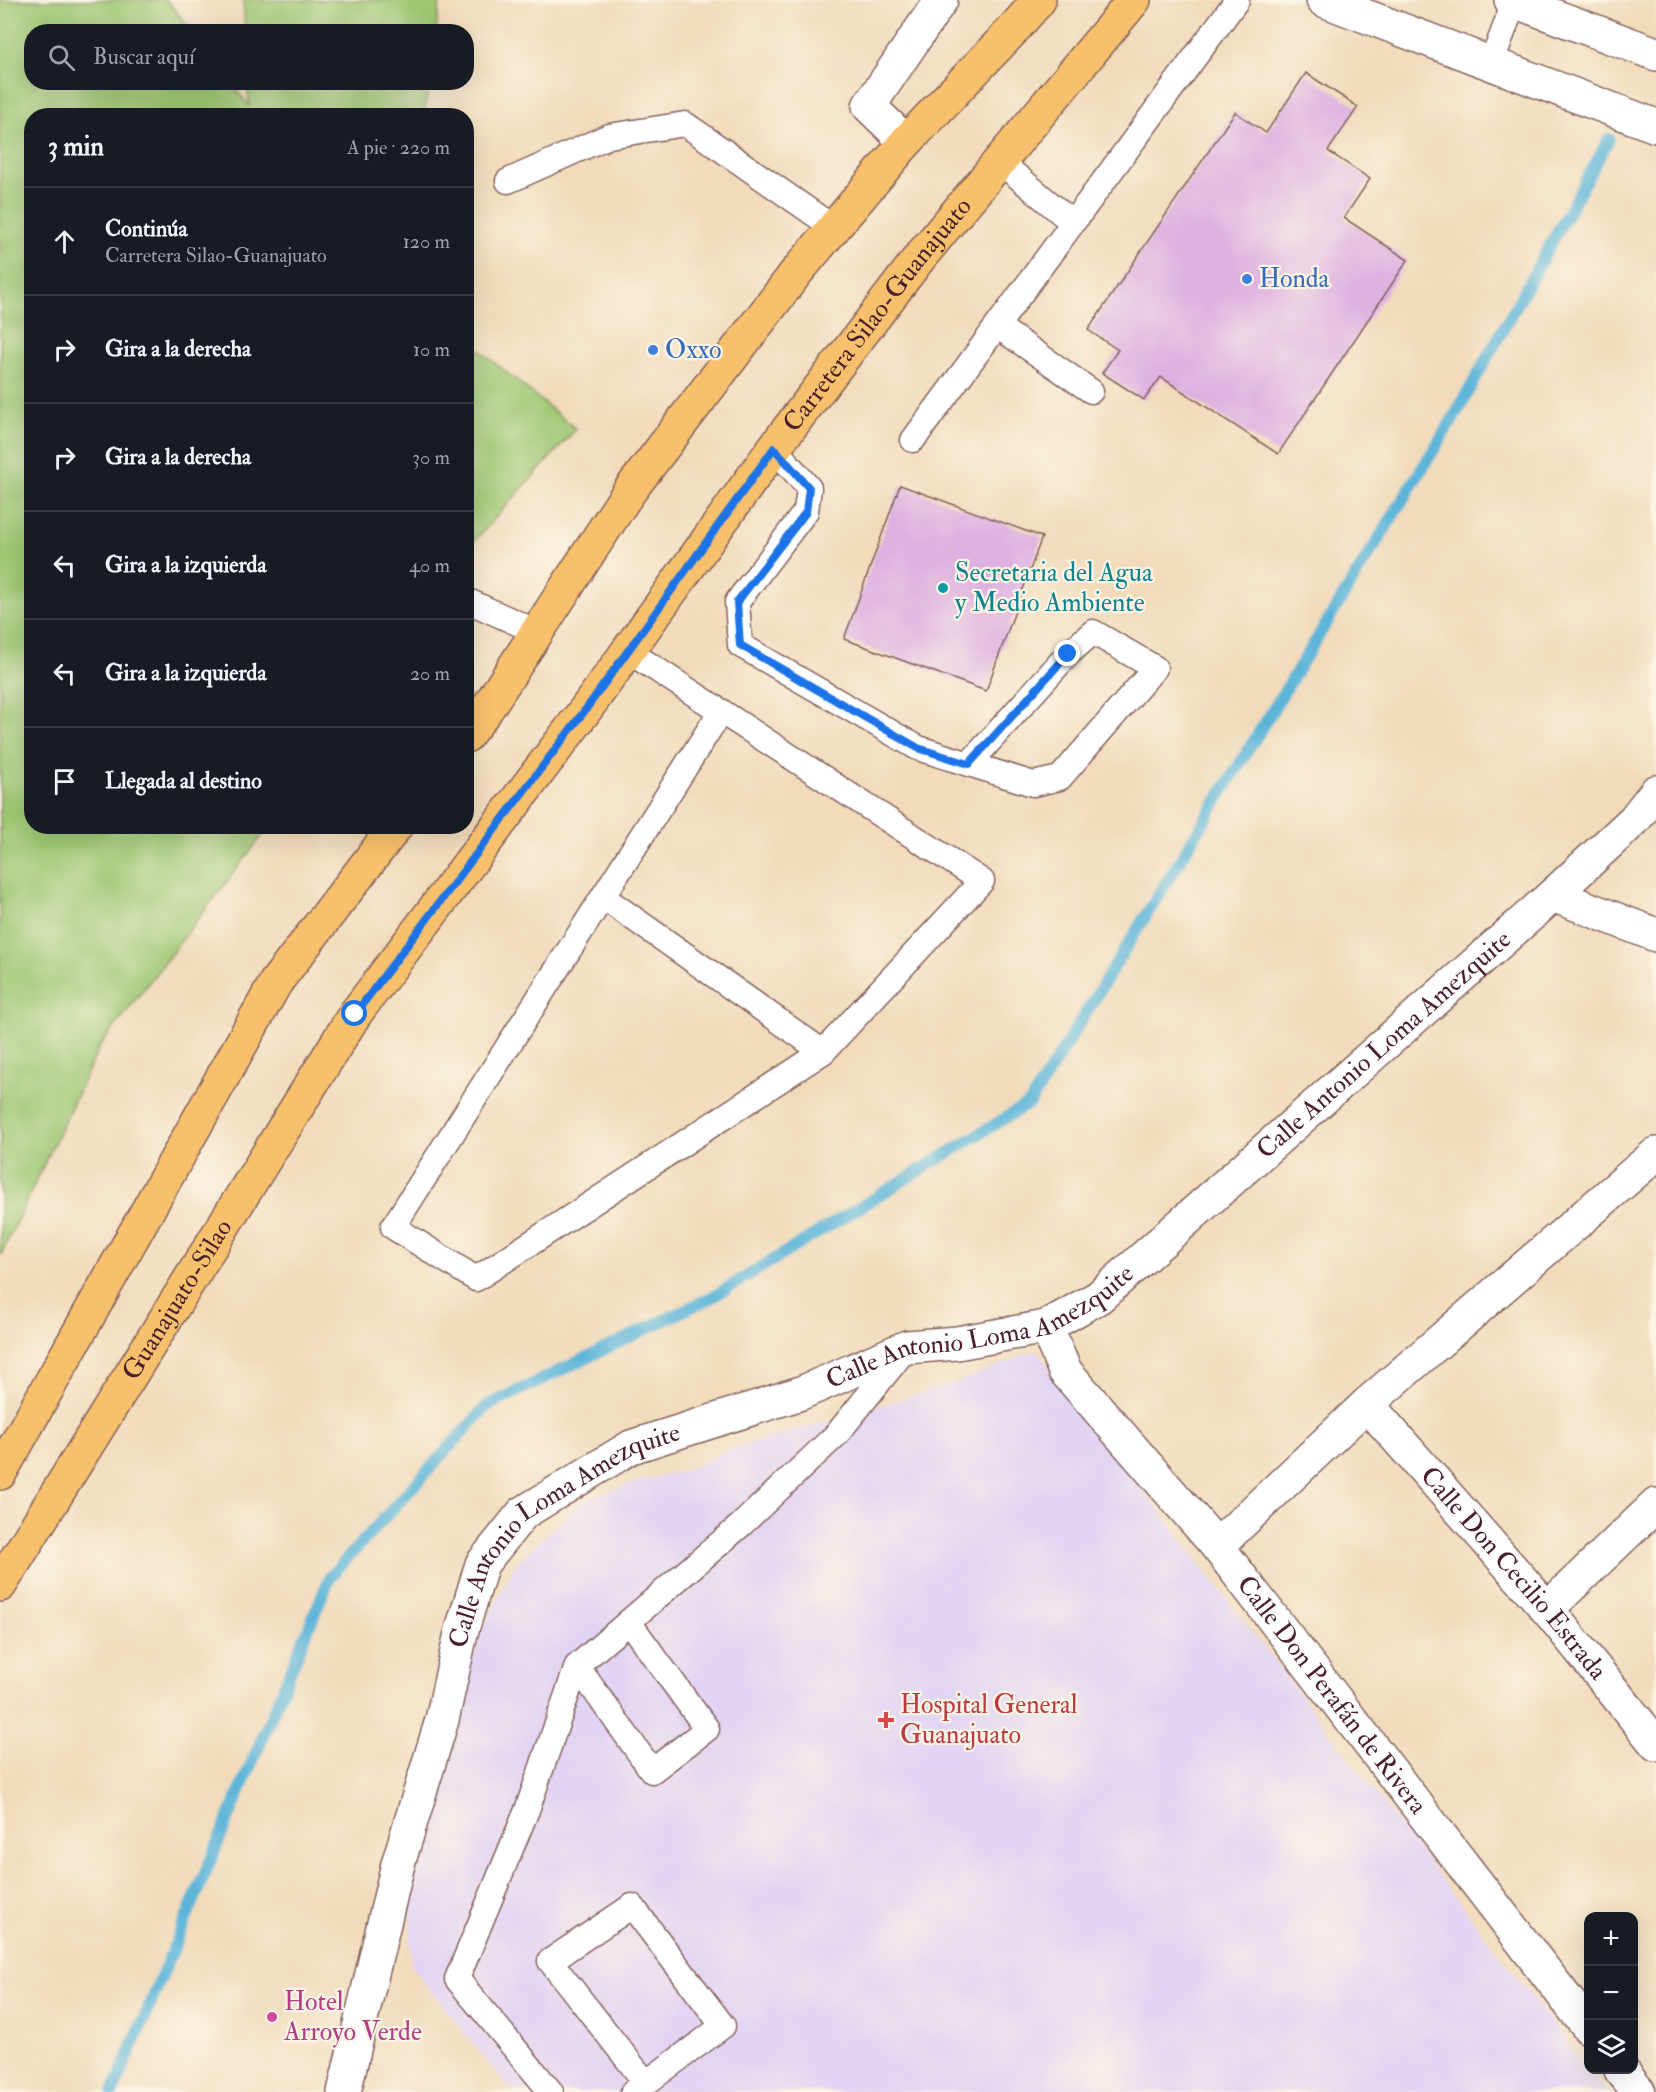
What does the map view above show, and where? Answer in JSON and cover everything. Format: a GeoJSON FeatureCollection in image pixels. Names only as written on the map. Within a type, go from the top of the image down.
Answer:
{"type":"FeatureCollection","features":[{"type":"Feature","properties":{"kind":"main road"},"geometry":{"type":"LineString","coordinates":[[474,726],[627,493],[795,274],[906,142],[1039,0]]}},
{"type":"Feature","properties":{"kind":"main road","name":"Carretera Silao-Guanajuato"},"geometry":{"type":"LineString","coordinates":[[355,1014],[586,709],[774,448],[920,257],[1134,0]]}},
{"type":"Feature","properties":{"kind":"main road"},"geometry":{"type":"LineString","coordinates":[[0,1473],[276,982],[390,834]]}},
{"type":"Feature","properties":{"kind":"main road","name":"Guanajuato-Silao"},"geometry":{"type":"LineString","coordinates":[[0,1585],[355,1014]]}},
{"type":"Feature","properties":{"kind":"street"},"geometry":{"type":"LineString","coordinates":[[906,142],[869,106],[941,0]]}},
{"type":"Feature","properties":{"kind":"street"},"geometry":{"type":"LineString","coordinates":[[1323,0],[1656,126]]}},
{"type":"Feature","properties":{"kind":"street"},"geometry":{"type":"LineString","coordinates":[[1513,0],[1656,54]]}},
{"type":"Feature","properties":{"kind":"street","name":"Calle Antonio Loma Amezquite"},"geometry":{"type":"LineString","coordinates":[[344,2092],[398,1864],[442,1720],[461,1633],[482,1564],[523,1512],[631,1447],[801,1393],[907,1347],[957,1343],[1046,1327],[1099,1297],[1553,895],[1634,820],[1656,792]]}},
{"type":"Feature","properties":{"kind":"street"},"geometry":{"type":"LineString","coordinates":[[1553,895],[1656,935]]}},
{"type":"Feature","properties":{"kind":"street"},"geometry":{"type":"LineString","coordinates":[[1217,1546],[1367,1404],[1656,1154]]}},
{"type":"Feature","properties":{"kind":"street","name":"Calle Don Perafán de Rivera"},"geometry":{"type":"LineString","coordinates":[[1046,1327],[1065,1371],[1217,1546],[1584,2022]]}},
{"type":"Feature","properties":{"kind":"street","name":"Calle Don Cecilio Estrada"},"geometry":{"type":"LineString","coordinates":[[1367,1404],[1547,1610],[1656,1744]]}},
{"type":"Feature","properties":{"kind":"street"},"geometry":{"type":"LineString","coordinates":[[1547,1610],[1656,1505]]}},
{"type":"Feature","properties":{"kind":"street"},"geometry":{"type":"LineString","coordinates":[[1624,2074],[1639,2092]]}},
{"type":"Feature","properties":{"kind":"street"},"geometry":{"type":"LineString","coordinates":[[1644,2092],[1656,2082]]}},
{"type":"Feature","properties":{"kind":"lane"},"geometry":{"type":"LineString","coordinates":[[913,440],[1237,0]]}},
{"type":"Feature","properties":{"kind":"lane"},"geometry":{"type":"LineString","coordinates":[[1491,64],[1513,0]]}},
{"type":"Feature","properties":{"kind":"lane"},"geometry":{"type":"LineString","coordinates":[[508,181],[609,136],[685,124],[834,228]]}},
{"type":"Feature","properties":{"kind":"lane"},"geometry":{"type":"LineString","coordinates":[[999,161],[1073,223]]}},
{"type":"Feature","properties":{"kind":"lane"},"geometry":{"type":"LineString","coordinates":[[998,326],[1091,391]]}},
{"type":"Feature","properties":{"kind":"lane"},"geometry":{"type":"LineString","coordinates":[[774,448],[809,488],[806,512],[737,602],[740,645],[918,748],[969,764],[1033,784],[1060,778],[1155,668],[1093,632],[1068,654],[969,764]]}},
{"type":"Feature","properties":{"kind":"lane"},"geometry":{"type":"LineString","coordinates":[[474,604],[537,632]]}},
{"type":"Feature","properties":{"kind":"lane"},"geometry":{"type":"LineString","coordinates":[[627,651],[721,711],[982,881],[824,1052],[476,1279],[393,1227],[721,711]]}},
{"type":"Feature","properties":{"kind":"lane"},"geometry":{"type":"LineString","coordinates":[[603,897],[824,1052]]}},
{"type":"Feature","properties":{"kind":"lane"},"geometry":{"type":"LineString","coordinates":[[551,2092],[457,1979],[527,1810],[577,1666],[741,1525],[837,1434],[907,1347]]}},
{"type":"Feature","properties":{"kind":"lane"},"geometry":{"type":"LineString","coordinates":[[577,1666],[652,1771],[707,1729],[629,1622]]}},
{"type":"Feature","properties":{"kind":"lane"},"geometry":{"type":"LineString","coordinates":[[632,1906],[723,2026],[639,2087],[550,1960],[632,1906]]}},
{"type":"Feature","properties":{"kind":"shaded area","name":"Hospital General Guanajuato"},"geometry":{"type":"Polygon","coordinates":[[[1036,1350],[1584,2065],[1584,2074],[1591,2074],[1607,2092],[512,2092],[411,1966],[411,1900],[422,1809],[481,1632],[515,1564],[583,1500],[636,1482],[687,1470],[727,1450],[950,1385],[1036,1350]]]}},
{"type":"Feature","properties":{"kind":"green space"},"geometry":{"type":"Polygon","coordinates":[[[0,0],[167,0],[186,24],[24,24],[24,90],[236,90],[249,106],[248,90],[428,90],[425,108],[24,108],[24,834],[264,834],[100,1046],[0,1257],[0,0]]]}},
{"type":"Feature","properties":{"kind":"green space"},"geometry":{"type":"Polygon","coordinates":[[[243,0],[440,0],[437,24],[244,24],[243,0]]]}},
{"type":"Feature","properties":{"kind":"green space"},"geometry":{"type":"Polygon","coordinates":[[[474,346],[576,429],[474,541],[474,346]]]}},
{"type":"Feature","properties":{"kind":"building"},"geometry":{"type":"Polygon","coordinates":[[[1306,73],[1358,107],[1328,151],[1370,179],[1344,218],[1408,260],[1278,454],[1161,377],[1144,400],[1102,373],[1118,350],[1088,330],[1235,112],[1266,133],[1306,73]]]}},
{"type":"Feature","properties":{"kind":"building","name":"Secretaria del Agua y Medio Ambiente"},"geometry":{"type":"Polygon","coordinates":[[[900,485],[1042,537],[986,691],[844,639],[900,485]]]}},
{"type":"Feature","properties":{"kind":"waterway"},"geometry":{"type":"LineString","coordinates":[[113,2092],[330,1577],[487,1406],[716,1295],[1030,1103],[1457,412],[1609,139]]}},
{"type":"Feature","properties":{"kind":"place","name":"Honda"},"geometry":{"type":"Point","coordinates":[1247,279]}},
{"type":"Feature","properties":{"kind":"place","name":"Oxxo"},"geometry":{"type":"Point","coordinates":[653,350]}},
{"type":"Feature","properties":{"kind":"place","name":"Secretaria del Agua y Medio Ambiente"},"geometry":{"type":"Point","coordinates":[943,588]}},
{"type":"Feature","properties":{"kind":"place","name":"Hospital General Guanajuato"},"geometry":{"type":"Point","coordinates":[886,1720]}},
{"type":"Feature","properties":{"kind":"place","name":"Hotel Arroyo Verde"},"geometry":{"type":"Point","coordinates":[272,2017]}},
{"type":"Feature","properties":{"kind":"route"},"geometry":{"type":"LineString","coordinates":[[355,1014],[586,709],[774,448],[809,488],[806,512],[737,602],[740,645],[918,748],[969,764],[1068,654]]}}]}
